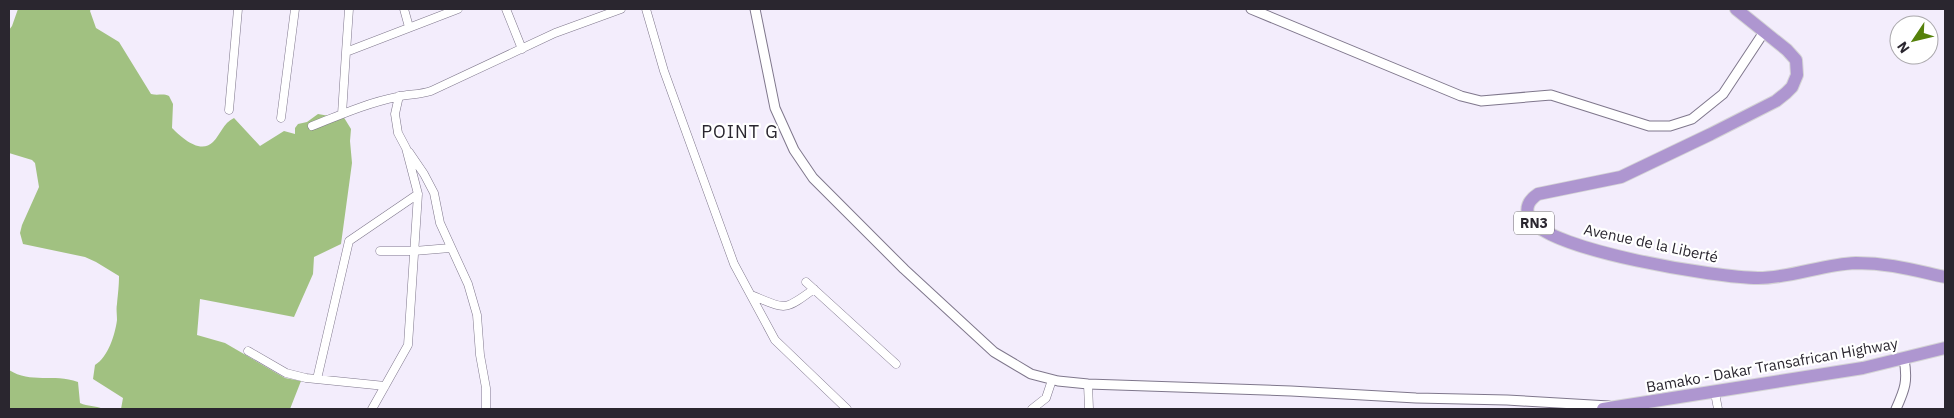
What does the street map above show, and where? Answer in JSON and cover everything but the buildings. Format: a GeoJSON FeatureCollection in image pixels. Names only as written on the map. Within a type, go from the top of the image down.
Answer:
{"type":"FeatureCollection","features":[{"type":"Feature","properties":{"kind":"highway","name":"Avenue de la Liberté"},"geometry":{"type":"LineString","coordinates":[[1736,9],[1787,50],[1796,60],[1798,75],[1786,94],[1621,178],[1538,194],[1532,198],[1527,208],[1527,213],[1532,222],[1569,242],[1588,248],[1663,266],[1712,274],[1760,278],[1786,276],[1826,266],[1854,263],[1889,264],[1945,277]]}},
{"type":"Feature","properties":{"kind":"highway","name":"Bamako - Dakar Transafrican Highway"},"geometry":{"type":"LineString","coordinates":[[1603,409],[1715,393],[1864,368],[1945,348]]}},
{"type":"Feature","properties":{"kind":"street"},"geometry":{"type":"LineString","coordinates":[[229,110],[238,9]]}},
{"type":"Feature","properties":{"kind":"street"},"geometry":{"type":"LineString","coordinates":[[281,118],[294,9]]}},
{"type":"Feature","properties":{"kind":"street"},"geometry":{"type":"LineString","coordinates":[[342,114],[349,9]]}},
{"type":"Feature","properties":{"kind":"street"},"geometry":{"type":"LineString","coordinates":[[404,9],[409,27]]}},
{"type":"Feature","properties":{"kind":"street"},"geometry":{"type":"LineString","coordinates":[[346,52],[458,9]]}},
{"type":"Feature","properties":{"kind":"street"},"geometry":{"type":"LineString","coordinates":[[506,9],[522,49]]}},
{"type":"Feature","properties":{"kind":"street"},"geometry":{"type":"LineString","coordinates":[[312,126],[359,106],[399,96],[417,95],[431,91],[555,33],[621,9]]}},
{"type":"Feature","properties":{"kind":"street"},"geometry":{"type":"LineString","coordinates":[[646,9],[664,71],[734,264],[775,340],[847,409]]}},
{"type":"Feature","properties":{"kind":"street"},"geometry":{"type":"LineString","coordinates":[[755,9],[775,108],[794,150],[813,178],[904,269],[994,352],[1031,374],[1052,380],[1088,384],[1291,391],[1416,398],[1508,400],[1617,407]]}},
{"type":"Feature","properties":{"kind":"street"},"geometry":{"type":"LineString","coordinates":[[1251,9],[1461,96],[1481,100],[1551,95],[1649,126],[1670,126],[1692,119],[1723,94],[1764,32]]}},
{"type":"Feature","properties":{"kind":"street"},"geometry":{"type":"LineString","coordinates":[[399,96],[395,114],[398,133],[434,193],[440,223],[468,284],[477,315],[480,355],[486,388],[486,409]]}},
{"type":"Feature","properties":{"kind":"street"},"geometry":{"type":"LineString","coordinates":[[372,409],[408,345],[418,194],[406,148]]}},
{"type":"Feature","properties":{"kind":"street"},"geometry":{"type":"LineString","coordinates":[[317,379],[348,241],[418,194]]}},
{"type":"Feature","properties":{"kind":"street"},"geometry":{"type":"LineString","coordinates":[[380,251],[450,248]]}},
{"type":"Feature","properties":{"kind":"street"},"geometry":{"type":"LineString","coordinates":[[806,282],[896,364]]}},
{"type":"Feature","properties":{"kind":"street"},"geometry":{"type":"LineString","coordinates":[[751,296],[782,307],[790,306],[814,289]]}},
{"type":"Feature","properties":{"kind":"street"},"geometry":{"type":"LineString","coordinates":[[248,351],[286,373],[317,379],[385,386]]}},
{"type":"Feature","properties":{"kind":"street"},"geometry":{"type":"LineString","coordinates":[[1896,409],[1907,379],[1904,359]]}},
{"type":"Feature","properties":{"kind":"street"},"geometry":{"type":"LineString","coordinates":[[1032,409],[1046,398],[1052,380]]}},
{"type":"Feature","properties":{"kind":"street"},"geometry":{"type":"LineString","coordinates":[[1088,384],[1089,409]]}},
{"type":"Feature","properties":{"kind":"street"},"geometry":{"type":"LineString","coordinates":[[1715,393],[1718,409]]}},
{"type":"Feature","properties":{"kind":"street"},"geometry":{"type":"LineString","coordinates":[[1508,400],[1526,404],[1534,409]]}},
{"type":"Feature","properties":{"kind":"green space"},"geometry":{"type":"Polygon","coordinates":[[[18,9],[91,9],[96,28],[119,42],[151,94],[169,96],[173,104],[172,128],[186,140],[197,146],[208,146],[227,123],[234,118],[260,146],[284,131],[295,134],[295,128],[298,124],[307,122],[318,114],[335,117],[343,116],[351,129],[352,163],[341,244],[314,257],[313,274],[294,317],[200,299],[197,335],[225,343],[285,378],[301,381],[290,409],[121,409],[123,398],[93,379],[95,365],[104,357],[115,332],[119,276],[85,257],[23,244],[20,233],[22,225],[39,187],[35,163],[32,160],[9,153],[9,30],[18,9]]]}},
{"type":"Feature","properties":{"kind":"green space"},"geometry":{"type":"Polygon","coordinates":[[[9,370],[26,377],[60,378],[78,382],[80,403],[103,409],[9,409],[9,370]]]}},
{"type":"Feature","properties":{"kind":"district","name":"POINT G"},"geometry":{"type":"Point","coordinates":[740,131]}}]}
